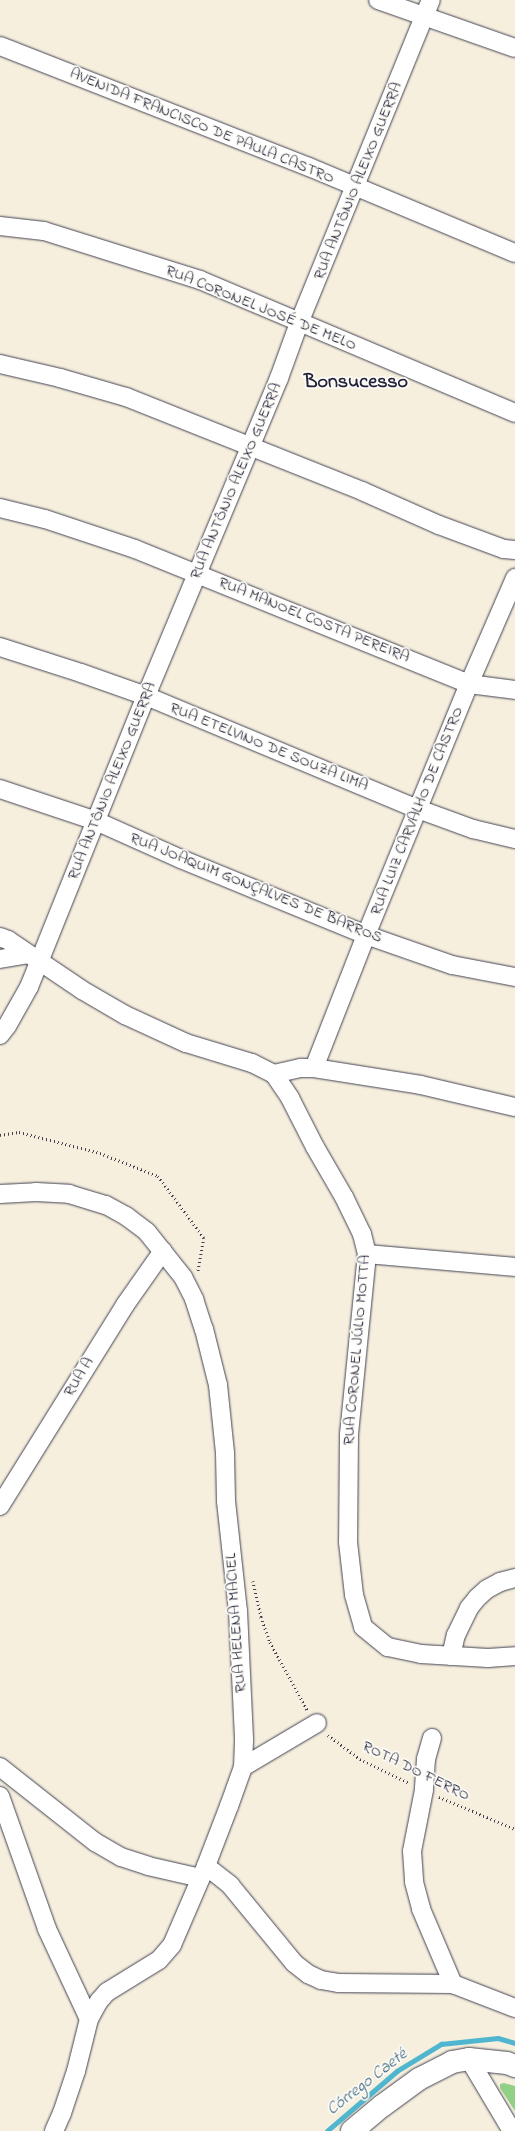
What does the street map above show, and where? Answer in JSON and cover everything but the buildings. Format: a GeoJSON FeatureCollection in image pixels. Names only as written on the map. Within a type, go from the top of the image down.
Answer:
{"type":"FeatureCollection","features":[{"type":"Feature","properties":{"kind":"street"},"geometry":{"type":"LineString","coordinates":[[378,0],[428,8],[515,48]]}},
{"type":"Feature","properties":{"kind":"street","name":"RUA ANTÔNIO ALEIXO GUERRA"},"geometry":{"type":"LineString","coordinates":[[0,1035],[7,1026],[29,987],[33,958],[96,821],[428,8]]}},
{"type":"Feature","properties":{"kind":"street","name":"AVENIDA FRANCISCO DE PAULA CASTRO"},"geometry":{"type":"LineString","coordinates":[[0,46],[356,187],[515,253]]}},
{"type":"Feature","properties":{"kind":"street","name":"RUA CORONEL JOSÉ DE MELO"},"geometry":{"type":"LineString","coordinates":[[0,226],[44,231],[200,280],[515,413]]}},
{"type":"Feature","properties":{"kind":"street"},"geometry":{"type":"LineString","coordinates":[[0,364],[60,378],[126,396],[362,491],[439,525],[504,548],[515,550]]}},
{"type":"Feature","properties":{"kind":"street","name":"RUA MANOEL COSTA PEREIRA"},"geometry":{"type":"LineString","coordinates":[[0,508],[45,519],[135,549],[198,573],[469,684],[515,690]]}},
{"type":"Feature","properties":{"kind":"street","name":"RUA LUIZ CARVALHO DE CASTRO"},"geometry":{"type":"LineString","coordinates":[[314,1068],[366,935],[469,684],[515,578]]}},
{"type":"Feature","properties":{"kind":"street","name":"RUA ETELVINO DE SOUZA LIMA"},"geometry":{"type":"LineString","coordinates":[[0,647],[146,696],[418,809],[473,829],[515,839]]}},
{"type":"Feature","properties":{"kind":"street","name":"RUA JOAQUIM GONÇALVES DE BARROS"},"geometry":{"type":"LineString","coordinates":[[0,789],[96,821],[181,859],[366,935],[452,965],[515,977]]}},
{"type":"Feature","properties":{"kind":"street","name":"RUA CORONEL JÚLIO MOTTA"},"geometry":{"type":"LineString","coordinates":[[0,937],[82,990],[125,1015],[186,1043],[252,1063],[274,1074],[290,1098],[315,1147],[344,1197],[362,1234],[367,1254],[349,1434],[348,1542],[354,1595],[363,1627],[388,1647],[421,1654],[488,1658],[515,1656]]}},
{"type":"Feature","properties":{"kind":"street"},"geometry":{"type":"LineString","coordinates":[[0,959],[33,958]]}},
{"type":"Feature","properties":{"kind":"street"},"geometry":{"type":"LineString","coordinates":[[274,1074],[301,1068],[314,1068],[421,1085],[515,1107]]}},
{"type":"Feature","properties":{"kind":"street","name":"RUA HELENA MACIEL"},"geometry":{"type":"LineString","coordinates":[[0,1194],[36,1192],[84,1197],[106,1205],[126,1216],[147,1232],[183,1277],[194,1299],[204,1329],[218,1385],[223,1424],[226,1501],[238,1611],[241,1694],[244,1723],[243,1767],[203,1872],[172,1945],[159,1960],[107,1992],[99,2001],[89,2019],[76,2072],[62,2113],[54,2131]]}},
{"type":"Feature","properties":{"kind":"street","name":"RUA A"},"geometry":{"type":"LineString","coordinates":[[0,1506],[125,1305],[163,1251]]}},
{"type":"Feature","properties":{"kind":"street"},"geometry":{"type":"LineString","coordinates":[[367,1254],[515,1267]]}},
{"type":"Feature","properties":{"kind":"street"},"geometry":{"type":"LineString","coordinates":[[451,1656],[456,1635],[469,1608],[477,1598],[487,1589],[500,1582],[515,1578]]}},
{"type":"Feature","properties":{"kind":"street"},"geometry":{"type":"LineString","coordinates":[[243,1767],[317,1723]]}},
{"type":"Feature","properties":{"kind":"street"},"geometry":{"type":"LineString","coordinates":[[432,1738],[426,1759],[424,1790],[412,1851],[414,1882],[421,1909],[453,1984]]}},
{"type":"Feature","properties":{"kind":"street"},"geometry":{"type":"LineString","coordinates":[[0,1767],[95,1842],[115,1854],[148,1866],[203,1872],[230,1885],[294,1963],[308,1974],[320,1980],[338,1982],[453,1984],[515,2008]]}},
{"type":"Feature","properties":{"kind":"street"},"geometry":{"type":"LineString","coordinates":[[0,1796],[46,1928],[89,2019]]}},
{"type":"Feature","properties":{"kind":"street"},"geometry":{"type":"LineString","coordinates":[[352,2131],[382,2106],[419,2079],[452,2062],[469,2059],[507,2063],[515,2066]]}},
{"type":"Feature","properties":{"kind":"street"},"geometry":{"type":"LineString","coordinates":[[469,2059],[512,2131]]}},
{"type":"Feature","properties":{"kind":"path"},"geometry":{"type":"LineString","coordinates":[[0,1135],[19,1132],[100,1153],[158,1176],[204,1238],[194,1299]]}},
{"type":"Feature","properties":{"kind":"path","name":"ROTA DO FERRO"},"geometry":{"type":"LineString","coordinates":[[251,1574],[261,1617],[270,1642],[300,1698],[317,1723],[334,1740],[360,1759],[424,1790],[515,1829]]}},
{"type":"Feature","properties":{"kind":"green space"},"geometry":{"type":"Polygon","coordinates":[[[504,2083],[515,2086],[515,2111],[500,2088],[500,2084],[504,2083]]]}},
{"type":"Feature","properties":{"kind":"waterway","name":"Córrego Caeté"},"geometry":{"type":"LineString","coordinates":[[327,2131],[397,2071],[441,2044],[498,2038],[515,2043]]}},
{"type":"Feature","properties":{"kind":"district","name":"Bonsucesso"},"geometry":{"type":"Point","coordinates":[356,382]}}]}
